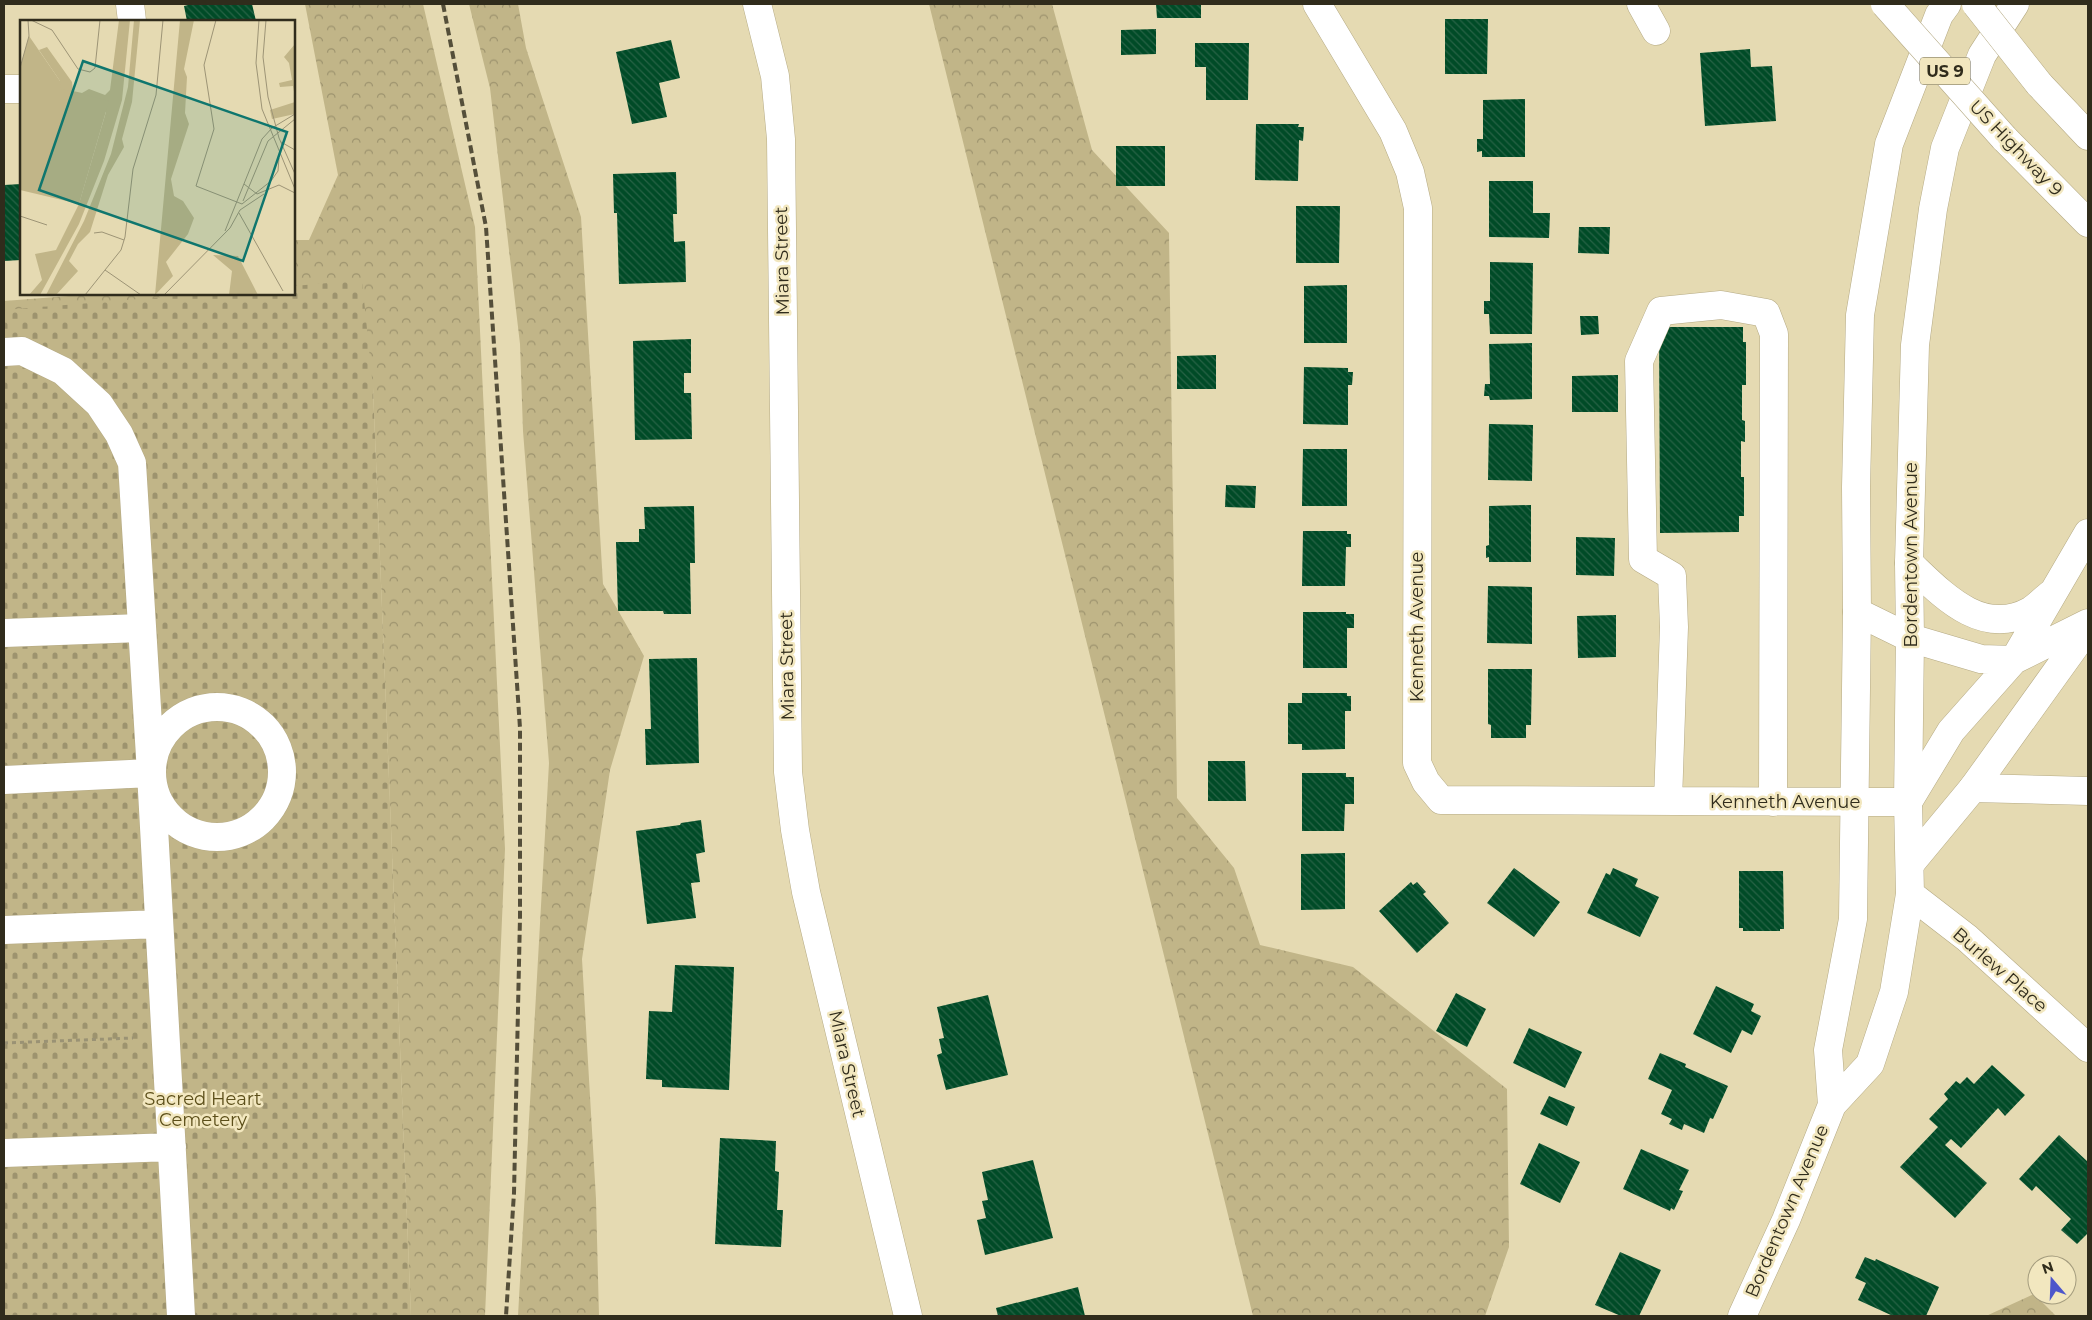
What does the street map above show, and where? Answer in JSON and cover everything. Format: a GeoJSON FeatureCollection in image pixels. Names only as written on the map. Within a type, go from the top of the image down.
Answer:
{"type":"FeatureCollection","features":[{"type":"Feature","properties":{"kind":"main road"},"geometry":{"type":"LineString","coordinates":[[130,4],[132,20]]}},
{"type":"Feature","properties":{"kind":"main road","name":"Miara Street"},"geometry":{"type":"LineString","coordinates":[[758,4],[775,76],[780,138],[788,772],[793,821],[806,892],[908,1316]]}},
{"type":"Feature","properties":{"kind":"main road","name":"Kenneth Avenue"},"geometry":{"type":"LineString","coordinates":[[1317,4],[1393,131],[1410,172],[1418,208],[1417,763],[1426,782],[1441,800],[1908,802]]}},
{"type":"Feature","properties":{"kind":"main road"},"geometry":{"type":"LineString","coordinates":[[1641,4],[1656,31]]}},
{"type":"Feature","properties":{"kind":"main road","name":"US Highway 9"},"geometry":{"type":"LineString","coordinates":[[1885,4],[2004,138],[2081,216]]}},
{"type":"Feature","properties":{"kind":"main road","name":"Bordentown Avenue"},"geometry":{"type":"LineString","coordinates":[[1832,1105],[1828,1050],[1853,919],[1857,612],[1856,487],[1860,315],[1889,144],[1939,14],[1947,4]]}},
{"type":"Feature","properties":{"kind":"main road"},"geometry":{"type":"LineString","coordinates":[[1976,4],[2039,84],[2088,136]]}},
{"type":"Feature","properties":{"kind":"main road","name":"Bordentown Avenue"},"geometry":{"type":"LineString","coordinates":[[1742,1316],[1786,1220],[1832,1105],[1870,1064],[1894,992],[1910,894],[1908,802],[1910,638],[1908,563],[1915,344],[1933,209],[1945,148],[1982,55],[2014,4]]}},
{"type":"Feature","properties":{"kind":"main road"},"geometry":{"type":"LineString","coordinates":[[4,89],[20,88]]}},
{"type":"Feature","properties":{"kind":"main road"},"geometry":{"type":"LineString","coordinates":[[2060,106],[2088,117]]}},
{"type":"Feature","properties":{"kind":"main road"},"geometry":{"type":"LineString","coordinates":[[2081,216],[2088,239]]}},
{"type":"Feature","properties":{"kind":"main road"},"geometry":{"type":"LineString","coordinates":[[1668,801],[1674,627],[1672,576],[1643,559],[1639,361],[1661,311],[1722,305],[1766,313],[1774,334],[1773,802]]}},
{"type":"Feature","properties":{"kind":"main road"},"geometry":{"type":"LineString","coordinates":[[4,352],[22,351],[63,371],[99,404],[119,434],[132,463],[181,1316]]}},
{"type":"Feature","properties":{"kind":"main road"},"geometry":{"type":"LineString","coordinates":[[1908,802],[1951,731],[2014,660],[2088,533]]}},
{"type":"Feature","properties":{"kind":"main road"},"geometry":{"type":"LineString","coordinates":[[1908,563],[1946,599],[1978,617],[2006,619],[2030,611],[2056,590]]}},
{"type":"Feature","properties":{"kind":"main road"},"geometry":{"type":"LineString","coordinates":[[1857,612],[1910,638],[1981,659],[2014,660],[2088,623]]}},
{"type":"Feature","properties":{"kind":"main road"},"geometry":{"type":"LineString","coordinates":[[4,634],[141,628]]}},
{"type":"Feature","properties":{"kind":"main road"},"geometry":{"type":"LineString","coordinates":[[1910,864],[1973,788],[2088,628]]}},
{"type":"Feature","properties":{"kind":"main road"},"geometry":{"type":"LineString","coordinates":[[214,707],[230,708],[245,712],[258,720],[270,733],[279,749],[283,766],[282,786],[274,805],[260,822],[241,833],[221,838],[200,836],[181,828],[165,813],[155,795],[151,773],[153,756],[160,740],[170,726],[183,716],[198,709],[214,707]]}},
{"type":"Feature","properties":{"kind":"main road"},"geometry":{"type":"LineString","coordinates":[[4,780],[151,773]]}},
{"type":"Feature","properties":{"kind":"main road"},"geometry":{"type":"LineString","coordinates":[[1973,788],[2088,790]]}},
{"type":"Feature","properties":{"kind":"main road","name":"Burlew Place"},"geometry":{"type":"LineString","coordinates":[[1910,894],[1967,938],[2088,1048]]}},
{"type":"Feature","properties":{"kind":"main road"},"geometry":{"type":"LineString","coordinates":[[4,930],[159,924]]}},
{"type":"Feature","properties":{"kind":"main road"},"geometry":{"type":"LineString","coordinates":[[4,1152],[172,1147]]}},
{"type":"Feature","properties":{"kind":"path"},"geometry":{"type":"LineString","coordinates":[[4,1043],[165,1037]]}},
{"type":"Feature","properties":{"kind":"green space"},"geometry":{"type":"Polygon","coordinates":[[[305,4],[423,4],[475,227],[505,849],[485,1316],[411,1316],[373,388],[4,364],[4,301],[82,295],[295,295],[295,240],[309,240],[338,175],[305,4]]]}},
{"type":"Feature","properties":{"kind":"green space"},"geometry":{"type":"Polygon","coordinates":[[[469,4],[518,4],[526,48],[581,217],[603,584],[644,656],[610,770],[582,959],[596,1199],[599,1316],[518,1316],[549,763],[523,431],[520,344],[490,88],[469,4]]]}},
{"type":"Feature","properties":{"kind":"green space"},"geometry":{"type":"Polygon","coordinates":[[[929,4],[1052,4],[1092,150],[1169,233],[1177,798],[1234,868],[1260,945],[1353,967],[1507,1089],[1509,1247],[1485,1316],[1253,1316],[929,4]]]}},
{"type":"Feature","properties":{"kind":"green space","name":"Sacred Heart Cemetery"},"geometry":{"type":"Polygon","coordinates":[[[362,280],[373,388],[411,1316],[4,1316],[4,310],[189,295],[295,295],[295,286],[362,280]]]}},
{"type":"Feature","properties":{"kind":"green space"},"geometry":{"type":"Polygon","coordinates":[[[2027,1297],[2027,1305],[2045,1305],[2056,1316],[1986,1316],[2027,1297]]]}},
{"type":"Feature","properties":{"kind":"building"},"geometry":{"type":"Polygon","coordinates":[[[192,4],[252,4],[256,20],[187,20],[184,6],[192,4]]]}},
{"type":"Feature","properties":{"kind":"building"},"geometry":{"type":"Polygon","coordinates":[[[1156,4],[1201,4],[1201,18],[1157,18],[1156,4]]]}},
{"type":"Feature","properties":{"kind":"building"},"geometry":{"type":"Polygon","coordinates":[[[1445,19],[1488,19],[1487,74],[1445,74],[1445,19]]]}},
{"type":"Feature","properties":{"kind":"building"},"geometry":{"type":"Polygon","coordinates":[[[1156,29],[1156,54],[1121,55],[1121,30],[1156,29]]]}},
{"type":"Feature","properties":{"kind":"building"},"geometry":{"type":"Polygon","coordinates":[[[671,40],[680,78],[659,83],[667,117],[632,124],[616,52],[671,40]]]}},
{"type":"Feature","properties":{"kind":"building"},"geometry":{"type":"Polygon","coordinates":[[[1195,43],[1249,43],[1248,100],[1206,100],[1206,67],[1195,67],[1195,43]]]}},
{"type":"Feature","properties":{"kind":"building"},"geometry":{"type":"Polygon","coordinates":[[[1750,49],[1751,67],[1772,66],[1776,121],[1705,126],[1700,53],[1750,49]]]}},
{"type":"Feature","properties":{"kind":"building"},"geometry":{"type":"Polygon","coordinates":[[[1525,99],[1525,157],[1482,157],[1482,151],[1477,152],[1477,139],[1483,139],[1483,100],[1525,99]]]}},
{"type":"Feature","properties":{"kind":"building"},"geometry":{"type":"Polygon","coordinates":[[[1256,124],[1299,124],[1298,127],[1304,127],[1303,141],[1299,140],[1298,181],[1255,180],[1256,124]]]}},
{"type":"Feature","properties":{"kind":"building"},"geometry":{"type":"Polygon","coordinates":[[[1116,146],[1165,146],[1165,186],[1116,186],[1116,146]]]}},
{"type":"Feature","properties":{"kind":"building"},"geometry":{"type":"Polygon","coordinates":[[[676,172],[677,214],[673,214],[674,242],[685,241],[686,282],[619,284],[617,213],[614,213],[613,174],[676,172]]]}},
{"type":"Feature","properties":{"kind":"building"},"geometry":{"type":"Polygon","coordinates":[[[1489,181],[1533,181],[1533,213],[1550,213],[1549,238],[1489,237],[1489,181]]]}},
{"type":"Feature","properties":{"kind":"building"},"geometry":{"type":"Polygon","coordinates":[[[20,184],[20,260],[4,261],[4,185],[20,184]]]}},
{"type":"Feature","properties":{"kind":"building"},"geometry":{"type":"Polygon","coordinates":[[[1296,206],[1340,206],[1339,263],[1296,263],[1296,206]]]}},
{"type":"Feature","properties":{"kind":"building"},"geometry":{"type":"Polygon","coordinates":[[[1579,227],[1610,227],[1609,254],[1578,253],[1579,227]]]}},
{"type":"Feature","properties":{"kind":"building"},"geometry":{"type":"Polygon","coordinates":[[[1490,262],[1533,263],[1532,334],[1490,334],[1489,314],[1484,314],[1484,301],[1490,301],[1490,262]]]}},
{"type":"Feature","properties":{"kind":"building"},"geometry":{"type":"Polygon","coordinates":[[[1347,285],[1347,343],[1304,343],[1304,286],[1347,285]]]}},
{"type":"Feature","properties":{"kind":"building"},"geometry":{"type":"Polygon","coordinates":[[[1580,316],[1598,316],[1599,334],[1581,335],[1580,316]]]}},
{"type":"Feature","properties":{"kind":"building"},"geometry":{"type":"Polygon","coordinates":[[[1659,327],[1743,327],[1743,342],[1746,342],[1746,385],[1742,385],[1742,420],[1745,421],[1745,442],[1741,441],[1741,477],[1744,477],[1744,516],[1739,516],[1739,532],[1660,533],[1659,327]]]}},
{"type":"Feature","properties":{"kind":"building"},"geometry":{"type":"Polygon","coordinates":[[[691,339],[691,373],[684,373],[684,393],[691,393],[692,439],[635,440],[633,341],[691,339]]]}},
{"type":"Feature","properties":{"kind":"building"},"geometry":{"type":"Polygon","coordinates":[[[1532,343],[1532,399],[1490,400],[1489,396],[1484,396],[1485,384],[1490,384],[1489,344],[1532,343]]]}},
{"type":"Feature","properties":{"kind":"building"},"geometry":{"type":"Polygon","coordinates":[[[1216,355],[1216,389],[1177,389],[1177,356],[1216,355]]]}},
{"type":"Feature","properties":{"kind":"building"},"geometry":{"type":"Polygon","coordinates":[[[1304,367],[1348,368],[1348,372],[1353,372],[1352,385],[1348,385],[1348,425],[1303,424],[1304,367]]]}},
{"type":"Feature","properties":{"kind":"building"},"geometry":{"type":"Polygon","coordinates":[[[1618,375],[1618,412],[1572,412],[1572,376],[1618,375]]]}},
{"type":"Feature","properties":{"kind":"building"},"geometry":{"type":"Polygon","coordinates":[[[1489,424],[1533,425],[1532,481],[1488,480],[1489,424]]]}},
{"type":"Feature","properties":{"kind":"building"},"geometry":{"type":"Polygon","coordinates":[[[1303,449],[1347,449],[1347,506],[1302,506],[1303,449]]]}},
{"type":"Feature","properties":{"kind":"building"},"geometry":{"type":"Polygon","coordinates":[[[1226,485],[1256,486],[1255,508],[1225,507],[1226,485]]]}},
{"type":"Feature","properties":{"kind":"building"},"geometry":{"type":"Polygon","coordinates":[[[1531,505],[1531,562],[1489,562],[1489,557],[1486,558],[1486,546],[1489,545],[1489,506],[1531,505]]]}},
{"type":"Feature","properties":{"kind":"building"},"geometry":{"type":"Polygon","coordinates":[[[694,506],[695,563],[690,563],[691,614],[664,614],[663,611],[618,611],[616,542],[639,542],[639,529],[645,529],[644,507],[694,506]]]}},
{"type":"Feature","properties":{"kind":"building"},"geometry":{"type":"Polygon","coordinates":[[[1303,531],[1347,531],[1347,534],[1351,534],[1351,547],[1346,547],[1345,586],[1302,586],[1303,531]]]}},
{"type":"Feature","properties":{"kind":"building"},"geometry":{"type":"Polygon","coordinates":[[[1576,537],[1615,538],[1614,576],[1576,575],[1576,537]]]}},
{"type":"Feature","properties":{"kind":"building"},"geometry":{"type":"Polygon","coordinates":[[[1488,586],[1532,587],[1532,644],[1487,643],[1488,586]]]}},
{"type":"Feature","properties":{"kind":"building"},"geometry":{"type":"Polygon","coordinates":[[[1303,612],[1346,612],[1346,614],[1354,614],[1354,628],[1347,628],[1347,668],[1303,668],[1303,612]]]}},
{"type":"Feature","properties":{"kind":"building"},"geometry":{"type":"Polygon","coordinates":[[[1616,615],[1616,657],[1578,658],[1577,616],[1616,615]]]}},
{"type":"Feature","properties":{"kind":"building"},"geometry":{"type":"Polygon","coordinates":[[[697,658],[699,763],[646,765],[645,729],[651,729],[649,659],[697,658]]]}},
{"type":"Feature","properties":{"kind":"building"},"geometry":{"type":"Polygon","coordinates":[[[1488,669],[1532,669],[1531,725],[1526,725],[1526,738],[1491,738],[1491,725],[1488,724],[1488,669]]]}},
{"type":"Feature","properties":{"kind":"building"},"geometry":{"type":"Polygon","coordinates":[[[1302,693],[1347,693],[1347,696],[1351,696],[1351,711],[1345,711],[1345,749],[1302,750],[1302,744],[1288,744],[1288,703],[1302,703],[1302,693]]]}},
{"type":"Feature","properties":{"kind":"building"},"geometry":{"type":"Polygon","coordinates":[[[1208,761],[1245,761],[1246,801],[1208,801],[1208,761]]]}},
{"type":"Feature","properties":{"kind":"building"},"geometry":{"type":"Polygon","coordinates":[[[1302,773],[1346,773],[1346,777],[1354,777],[1354,804],[1345,804],[1344,831],[1302,831],[1302,773]]]}},
{"type":"Feature","properties":{"kind":"building"},"geometry":{"type":"Polygon","coordinates":[[[701,820],[705,852],[696,854],[700,882],[691,883],[696,918],[647,924],[636,831],[701,820]]]}},
{"type":"Feature","properties":{"kind":"building"},"geometry":{"type":"Polygon","coordinates":[[[1345,853],[1345,909],[1301,910],[1301,854],[1345,853]]]}},
{"type":"Feature","properties":{"kind":"building"},"geometry":{"type":"Polygon","coordinates":[[[1514,868],[1560,902],[1534,937],[1487,903],[1514,868]]]}},
{"type":"Feature","properties":{"kind":"building"},"geometry":{"type":"Polygon","coordinates":[[[1613,868],[1638,879],[1635,886],[1659,897],[1640,937],[1587,913],[1606,873],[1610,875],[1613,868]]]}},
{"type":"Feature","properties":{"kind":"building"},"geometry":{"type":"Polygon","coordinates":[[[1739,871],[1783,871],[1784,929],[1780,929],[1780,931],[1743,931],[1743,928],[1739,928],[1739,871]]]}},
{"type":"Feature","properties":{"kind":"building"},"geometry":{"type":"Polygon","coordinates":[[[1411,882],[1413,885],[1417,882],[1426,892],[1423,894],[1449,923],[1417,953],[1379,911],[1411,882]]]}},
{"type":"Feature","properties":{"kind":"building"},"geometry":{"type":"Polygon","coordinates":[[[675,965],[734,967],[729,1090],[662,1087],[662,1080],[646,1079],[649,1011],[672,1012],[675,965]]]}},
{"type":"Feature","properties":{"kind":"building"},"geometry":{"type":"Polygon","coordinates":[[[1716,986],[1754,1004],[1751,1011],[1761,1016],[1752,1035],[1742,1030],[1731,1053],[1693,1034],[1716,986]]]}},
{"type":"Feature","properties":{"kind":"building"},"geometry":{"type":"Polygon","coordinates":[[[1456,993],[1486,1009],[1467,1047],[1436,1031],[1456,993]]]}},
{"type":"Feature","properties":{"kind":"building"},"geometry":{"type":"Polygon","coordinates":[[[988,995],[1008,1075],[946,1090],[937,1055],[942,1053],[939,1039],[944,1038],[937,1007],[988,995]]]}},
{"type":"Feature","properties":{"kind":"building"},"geometry":{"type":"Polygon","coordinates":[[[1529,1028],[1582,1052],[1565,1088],[1513,1063],[1529,1028]]]}},
{"type":"Feature","properties":{"kind":"building"},"geometry":{"type":"Polygon","coordinates":[[[1660,1053],[1686,1064],[1685,1067],[1728,1086],[1713,1119],[1710,1118],[1704,1133],[1684,1124],[1682,1130],[1669,1124],[1672,1119],[1661,1114],[1672,1090],[1648,1079],[1660,1053]]]}},
{"type":"Feature","properties":{"kind":"building"},"geometry":{"type":"Polygon","coordinates":[[[1992,1065],[2025,1095],[2005,1116],[1998,1108],[1961,1148],[1951,1139],[1945,1145],[1987,1183],[1955,1218],[1900,1167],[1938,1127],[1929,1119],[1948,1099],[1944,1094],[1956,1081],[1960,1084],[1967,1077],[1974,1084],[1992,1065]]]}},
{"type":"Feature","properties":{"kind":"building"},"geometry":{"type":"Polygon","coordinates":[[[1549,1096],[1575,1107],[1567,1126],[1540,1114],[1549,1096]]]}},
{"type":"Feature","properties":{"kind":"building"},"geometry":{"type":"Polygon","coordinates":[[[2059,1135],[2088,1162],[2088,1236],[2087,1234],[2077,1244],[2061,1230],[2071,1219],[2036,1186],[2032,1191],[2019,1179],[2059,1135]]]}},
{"type":"Feature","properties":{"kind":"building"},"geometry":{"type":"Polygon","coordinates":[[[720,1138],[776,1141],[775,1171],[779,1172],[777,1210],[783,1210],[781,1247],[715,1244],[720,1138]]]}},
{"type":"Feature","properties":{"kind":"building"},"geometry":{"type":"Polygon","coordinates":[[[1539,1143],[1580,1162],[1560,1203],[1520,1184],[1539,1143]]]}},
{"type":"Feature","properties":{"kind":"building"},"geometry":{"type":"Polygon","coordinates":[[[1641,1149],[1689,1170],[1679,1190],[1683,1191],[1674,1210],[1671,1208],[1670,1211],[1623,1189],[1641,1149]]]}},
{"type":"Feature","properties":{"kind":"building"},"geometry":{"type":"Polygon","coordinates":[[[1033,1160],[1053,1238],[985,1255],[977,1220],[986,1218],[982,1201],[988,1200],[982,1172],[1033,1160]]]}},
{"type":"Feature","properties":{"kind":"building"},"geometry":{"type":"Polygon","coordinates":[[[1620,1252],[1661,1270],[1639,1316],[1621,1316],[1595,1305],[1620,1252]]]}},
{"type":"Feature","properties":{"kind":"building"},"geometry":{"type":"Polygon","coordinates":[[[1865,1257],[1875,1261],[1876,1259],[1939,1287],[1926,1316],[1893,1316],[1858,1300],[1866,1283],[1855,1278],[1865,1257]]]}},
{"type":"Feature","properties":{"kind":"building"},"geometry":{"type":"Polygon","coordinates":[[[1078,1287],[1085,1316],[998,1316],[996,1308],[1078,1287]]]}},
{"type":"Feature","properties":{"kind":"railway"},"geometry":{"type":"LineString","coordinates":[[443,4],[486,227],[520,728],[520,917],[514,1193],[506,1316]]}}]}
